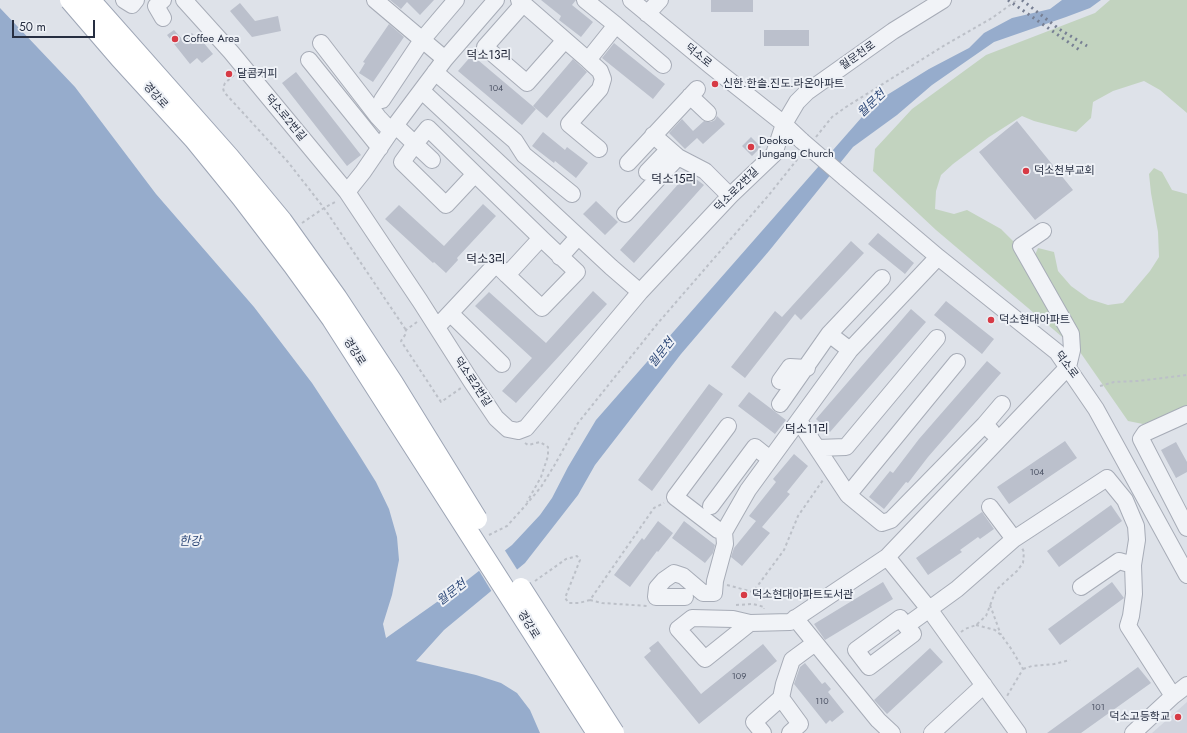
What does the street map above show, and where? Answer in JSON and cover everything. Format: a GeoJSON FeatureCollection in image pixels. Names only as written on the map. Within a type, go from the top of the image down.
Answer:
{"type":"FeatureCollection","features":[{"type":"Feature","properties":{"kind":"main road","name":"경강로"},"geometry":{"type":"LineString","coordinates":[[70,0],[199,145],[293,265],[332,319],[596,733]]}},
{"type":"Feature","properties":{"kind":"main road","name":"경강로"},"geometry":{"type":"LineString","coordinates":[[90,0],[229,156],[282,221],[337,298],[393,383],[471,510],[614,733]]}},
{"type":"Feature","properties":{"kind":"street"},"geometry":{"type":"LineString","coordinates":[[124,0],[132,6],[136,0]]}},
{"type":"Feature","properties":{"kind":"street"},"geometry":{"type":"LineString","coordinates":[[163,0],[156,6],[163,18]]}},
{"type":"Feature","properties":{"kind":"street","name":"덕소로2번길"},"geometry":{"type":"LineString","coordinates":[[184,0],[231,52],[348,194],[420,301],[471,382],[496,418],[508,429],[518,431],[526,428],[640,292],[730,196],[774,154],[784,124]]}},
{"type":"Feature","properties":{"kind":"street"},"geometry":{"type":"LineString","coordinates":[[375,0],[444,59]]}},
{"type":"Feature","properties":{"kind":"street"},"geometry":{"type":"LineString","coordinates":[[382,100],[422,40],[456,0]]}},
{"type":"Feature","properties":{"kind":"street"},"geometry":{"type":"LineString","coordinates":[[348,194],[393,128],[422,91],[434,72],[496,0]]}},
{"type":"Feature","properties":{"kind":"street"},"geometry":{"type":"LineString","coordinates":[[586,0],[663,65]]}},
{"type":"Feature","properties":{"kind":"street","name":"덕소로"},"geometry":{"type":"LineString","coordinates":[[631,0],[784,124],[806,145],[938,257],[1057,352],[1096,409],[1187,574]]}},
{"type":"Feature","properties":{"kind":"street"},"geometry":{"type":"LineString","coordinates":[[647,14],[660,0]]}},
{"type":"Feature","properties":{"kind":"street","name":"월문천로"},"geometry":{"type":"LineString","coordinates":[[784,124],[797,102],[807,92],[893,31],[943,0]]}},
{"type":"Feature","properties":{"kind":"street"},"geometry":{"type":"LineString","coordinates":[[565,40],[527,83],[485,47],[521,2],[565,40],[588,60],[600,71],[603,79],[600,89],[569,124],[600,149]]}},
{"type":"Feature","properties":{"kind":"street"},"geometry":{"type":"LineString","coordinates":[[588,60],[616,25]]}},
{"type":"Feature","properties":{"kind":"street"},"geometry":{"type":"LineString","coordinates":[[321,43],[378,117],[415,144],[432,160]]}},
{"type":"Feature","properties":{"kind":"street"},"geometry":{"type":"LineString","coordinates":[[309,60],[380,148]]}},
{"type":"Feature","properties":{"kind":"street"},"geometry":{"type":"LineString","coordinates":[[434,72],[515,141],[524,155],[572,194]]}},
{"type":"Feature","properties":{"kind":"street"},"geometry":{"type":"LineString","coordinates":[[422,91],[611,267],[640,292]]}},
{"type":"Feature","properties":{"kind":"street"},"geometry":{"type":"LineString","coordinates":[[628,163],[694,92],[708,113]]}},
{"type":"Feature","properties":{"kind":"street"},"geometry":{"type":"LineString","coordinates":[[433,321],[450,313],[496,264],[542,308],[577,272],[560,257],[476,174],[428,128],[402,162],[446,205],[476,174]]}},
{"type":"Feature","properties":{"kind":"street"},"geometry":{"type":"LineString","coordinates":[[654,135],[673,153],[705,171],[730,196]]}},
{"type":"Feature","properties":{"kind":"street"},"geometry":{"type":"LineString","coordinates":[[647,172],[673,153]]}},
{"type":"Feature","properties":{"kind":"street"},"geometry":{"type":"LineString","coordinates":[[625,214],[673,153]]}},
{"type":"Feature","properties":{"kind":"street"},"geometry":{"type":"LineString","coordinates":[[750,623],[790,622],[887,557],[1068,367],[1072,350],[1071,334],[1021,246],[1042,231]]}},
{"type":"Feature","properties":{"kind":"street"},"geometry":{"type":"LineString","coordinates":[[560,257],[578,236]]}},
{"type":"Feature","properties":{"kind":"street"},"geometry":{"type":"LineString","coordinates":[[507,275],[541,238]]}},
{"type":"Feature","properties":{"kind":"street"},"geometry":{"type":"LineString","coordinates":[[685,597],[656,597],[657,588],[674,573],[683,576],[703,593],[714,593],[714,581],[725,544],[724,532],[748,490],[850,350],[938,257]]}},
{"type":"Feature","properties":{"kind":"street"},"geometry":{"type":"LineString","coordinates":[[780,404],[807,368],[829,334],[882,278]]}},
{"type":"Feature","properties":{"kind":"street"},"geometry":{"type":"LineString","coordinates":[[450,313],[502,364]]}},
{"type":"Feature","properties":{"kind":"street"},"geometry":{"type":"LineString","coordinates":[[829,334],[850,350]]}},
{"type":"Feature","properties":{"kind":"street"},"geometry":{"type":"LineString","coordinates":[[817,448],[846,447],[937,338]]}},
{"type":"Feature","properties":{"kind":"street"},"geometry":{"type":"LineString","coordinates":[[848,494],[957,362]]}},
{"type":"Feature","properties":{"kind":"street"},"geometry":{"type":"LineString","coordinates":[[780,380],[790,367],[807,368]]}},
{"type":"Feature","properties":{"kind":"street"},"geometry":{"type":"LineString","coordinates":[[799,421],[848,494],[882,522],[891,520],[985,424],[1002,404]]}},
{"type":"Feature","properties":{"kind":"street"},"geometry":{"type":"LineString","coordinates":[[1121,453],[1141,439],[1145,432],[1187,414]]}},
{"type":"Feature","properties":{"kind":"street"},"geometry":{"type":"LineString","coordinates":[[985,424],[999,438]]}},
{"type":"Feature","properties":{"kind":"street"},"geometry":{"type":"LineString","coordinates":[[724,532],[718,530],[675,497],[728,426]]}},
{"type":"Feature","properties":{"kind":"street"},"geometry":{"type":"LineString","coordinates":[[1141,439],[1187,528]]}},
{"type":"Feature","properties":{"kind":"street"},"geometry":{"type":"LineString","coordinates":[[711,506],[755,447],[770,459]]}},
{"type":"Feature","properties":{"kind":"street"},"geometry":{"type":"LineString","coordinates":[[906,626],[957,590],[1016,539],[1106,478],[1125,500],[1136,526],[1137,540],[1133,565],[1134,594],[1128,626],[1173,696]]}},
{"type":"Feature","properties":{"kind":"street"},"geometry":{"type":"LineString","coordinates":[[990,507],[1016,539]]}},
{"type":"Feature","properties":{"kind":"street"},"geometry":{"type":"LineString","coordinates":[[887,557],[952,639],[1018,733]]}},
{"type":"Feature","properties":{"kind":"street"},"geometry":{"type":"LineString","coordinates":[[1081,587],[1119,561],[1133,565]]}},
{"type":"Feature","properties":{"kind":"street"},"geometry":{"type":"LineString","coordinates":[[795,618],[878,720],[892,733]]}},
{"type":"Feature","properties":{"kind":"street"},"geometry":{"type":"LineString","coordinates":[[763,733],[754,722],[781,698],[792,660],[815,643]]}},
{"type":"Feature","properties":{"kind":"street"},"geometry":{"type":"LineString","coordinates":[[927,731],[984,685]]}},
{"type":"Feature","properties":{"kind":"street"},"geometry":{"type":"LineString","coordinates":[[1133,733],[1187,685]]}},
{"type":"Feature","properties":{"kind":"street"},"geometry":{"type":"LineString","coordinates":[[781,698],[800,724],[790,733]]}},
{"type":"Feature","properties":{"kind":"path"},"geometry":{"type":"LineString","coordinates":[[488,535],[507,526],[541,487],[578,423],[658,323],[768,196],[806,145],[832,117],[938,49],[992,18],[1017,0]]}},
{"type":"Feature","properties":{"kind":"path"},"geometry":{"type":"LineString","coordinates":[[235,75],[225,83],[223,88],[224,92],[288,162],[324,208],[406,330],[401,341],[441,402],[471,382]]}},
{"type":"Feature","properties":{"kind":"path"},"geometry":{"type":"LineString","coordinates":[[300,224],[348,194]]}},
{"type":"Feature","properties":{"kind":"path"},"geometry":{"type":"LineString","coordinates":[[406,330],[433,321]]}},
{"type":"Feature","properties":{"kind":"path"},"geometry":{"type":"LineString","coordinates":[[1100,386],[1114,382],[1138,381],[1187,375]]}},
{"type":"Feature","properties":{"kind":"path"},"geometry":{"type":"LineString","coordinates":[[518,431],[523,442],[528,444],[540,442],[548,447],[548,456],[541,477],[525,506]]}},
{"type":"Feature","properties":{"kind":"path"},"geometry":{"type":"LineString","coordinates":[[714,581],[753,592],[784,550],[798,516],[831,470]]}},
{"type":"Feature","properties":{"kind":"path"},"geometry":{"type":"LineString","coordinates":[[534,582],[566,559],[577,556],[580,560],[565,598],[569,604],[590,600],[654,508],[675,497]]}},
{"type":"Feature","properties":{"kind":"path"},"geometry":{"type":"LineString","coordinates":[[952,639],[965,629],[976,625],[986,616],[996,590],[1017,571],[1023,563],[1024,552],[1016,539]]}},
{"type":"Feature","properties":{"kind":"path"},"geometry":{"type":"LineString","coordinates":[[990,604],[1002,636]]}},
{"type":"Feature","properties":{"kind":"path"},"geometry":{"type":"LineString","coordinates":[[976,625],[995,630],[1002,636],[1023,669]]}},
{"type":"Feature","properties":{"kind":"path"},"geometry":{"type":"LineString","coordinates":[[1000,708],[1023,669],[1032,666],[1054,664],[1070,660]]}},
{"type":"Feature","properties":{"kind":"shaded area","name":"덕소고등학교"},"geometry":{"type":"Polygon","coordinates":[[[1187,702],[1187,733],[1152,733],[1187,702]]]}},
{"type":"Feature","properties":{"kind":"green space"},"geometry":{"type":"Polygon","coordinates":[[[1110,0],[1187,0],[1187,113],[1160,90],[1144,81],[1113,91],[1093,102],[1091,118],[1076,132],[1034,121],[1022,116],[989,137],[941,175],[936,191],[935,209],[954,214],[967,210],[1001,229],[1014,242],[1019,256],[1035,255],[1038,248],[1054,252],[1058,271],[1071,286],[1089,299],[1108,305],[1123,303],[1150,271],[1159,257],[1158,232],[1149,174],[1154,168],[1162,172],[1172,190],[1187,194],[1187,409],[1143,424],[1128,421],[1080,352],[936,230],[873,171],[875,149],[912,109],[986,55],[1095,13],[1110,0]]]}},
{"type":"Feature","properties":{"kind":"water","name":"한강"},"geometry":{"type":"Polygon","coordinates":[[[1062,0],[1101,0],[1090,8],[994,42],[932,85],[897,115],[853,147],[769,251],[681,354],[595,465],[578,495],[525,563],[444,630],[416,661],[476,675],[501,683],[517,693],[530,710],[540,733],[0,733],[0,8],[75,87],[156,194],[254,307],[312,383],[376,482],[389,509],[397,537],[399,560],[392,595],[383,624],[386,638],[461,585],[512,545],[540,515],[552,498],[568,467],[596,420],[869,109],[887,95],[929,69],[969,48],[984,33],[1012,18],[1050,9],[1062,0]]]}},
{"type":"Feature","properties":{"kind":"pier"},"geometry":{"type":"Polygon","coordinates":[[[504,549],[518,571],[492,592],[478,569],[504,549]]]}},
{"type":"Feature","properties":{"kind":"building"},"geometry":{"type":"Polygon","coordinates":[[[390,0],[434,0],[420,15],[407,2],[401,9],[390,0]]]}},
{"type":"Feature","properties":{"kind":"building"},"geometry":{"type":"Polygon","coordinates":[[[541,0],[576,0],[572,5],[593,22],[581,37],[559,20],[561,16],[541,0]]]}},
{"type":"Feature","properties":{"kind":"building"},"geometry":{"type":"Polygon","coordinates":[[[711,0],[753,0],[753,12],[711,12],[711,0]]]}},
{"type":"Feature","properties":{"kind":"building"},"geometry":{"type":"Polygon","coordinates":[[[240,3],[255,21],[278,16],[281,31],[252,37],[230,11],[240,3]]]}},
{"type":"Feature","properties":{"kind":"building"},"geometry":{"type":"Polygon","coordinates":[[[389,24],[404,37],[373,82],[359,73],[365,63],[363,62],[389,24]]]}},
{"type":"Feature","properties":{"kind":"building"},"geometry":{"type":"Polygon","coordinates":[[[174,30],[183,40],[192,33],[200,42],[203,42],[213,54],[202,63],[197,58],[190,64],[167,35],[174,30]]]}},
{"type":"Feature","properties":{"kind":"building"},"geometry":{"type":"Polygon","coordinates":[[[764,30],[809,30],[809,46],[764,46],[764,30]]]}},
{"type":"Feature","properties":{"kind":"building"},"geometry":{"type":"Polygon","coordinates":[[[614,43],[665,84],[653,99],[602,58],[614,43]]]}},
{"type":"Feature","properties":{"kind":"building"},"geometry":{"type":"Polygon","coordinates":[[[472,55],[536,109],[522,125],[458,71],[472,55]]]}},
{"type":"Feature","properties":{"kind":"building"},"geometry":{"type":"Polygon","coordinates":[[[573,59],[587,72],[547,118],[533,106],[573,59]]]}},
{"type":"Feature","properties":{"kind":"building"},"geometry":{"type":"Polygon","coordinates":[[[296,72],[361,155],[347,166],[282,83],[296,72]]]}},
{"type":"Feature","properties":{"kind":"building"},"geometry":{"type":"Polygon","coordinates":[[[717,116],[725,124],[703,144],[697,138],[685,149],[669,133],[682,119],[693,131],[704,121],[711,122],[715,120],[717,116]]]}},
{"type":"Feature","properties":{"kind":"building","name":"덕소천부교회"},"geometry":{"type":"Polygon","coordinates":[[[1017,121],[1073,190],[1035,220],[979,152],[1017,121]]]}},
{"type":"Feature","properties":{"kind":"building"},"geometry":{"type":"Polygon","coordinates":[[[543,132],[565,150],[567,147],[588,163],[576,178],[555,161],[554,163],[532,146],[543,132]]]}},
{"type":"Feature","properties":{"kind":"building","name":"Deokso Jungang Church"},"geometry":{"type":"Polygon","coordinates":[[[751,137],[761,147],[752,156],[742,146],[751,137]]]}},
{"type":"Feature","properties":{"kind":"building"},"geometry":{"type":"Polygon","coordinates":[[[688,173],[704,185],[634,263],[620,250],[688,173]]]}},
{"type":"Feature","properties":{"kind":"building"},"geometry":{"type":"Polygon","coordinates":[[[596,201],[618,222],[605,235],[583,214],[596,201]]]}},
{"type":"Feature","properties":{"kind":"building"},"geometry":{"type":"Polygon","coordinates":[[[483,204],[496,216],[457,258],[458,260],[446,273],[385,219],[399,205],[444,246],[483,204]]]}},
{"type":"Feature","properties":{"kind":"building"},"geometry":{"type":"Polygon","coordinates":[[[878,233],[914,263],[905,274],[868,244],[878,233]]]}},
{"type":"Feature","properties":{"kind":"building"},"geometry":{"type":"Polygon","coordinates":[[[851,241],[864,253],[801,320],[795,314],[745,378],[731,367],[775,311],[782,317],[851,241]]]}},
{"type":"Feature","properties":{"kind":"building"},"geometry":{"type":"Polygon","coordinates":[[[593,291],[607,304],[516,403],[502,391],[532,358],[475,306],[489,292],[546,343],[593,291]]]}},
{"type":"Feature","properties":{"kind":"building"},"geometry":{"type":"Polygon","coordinates":[[[946,301],[994,339],[982,354],[934,315],[946,301]]]}},
{"type":"Feature","properties":{"kind":"building"},"geometry":{"type":"Polygon","coordinates":[[[911,309],[926,322],[830,432],[816,419],[911,309]]]}},
{"type":"Feature","properties":{"kind":"building"},"geometry":{"type":"Polygon","coordinates":[[[987,361],[1001,373],[928,457],[908,483],[906,482],[884,509],[869,497],[890,471],[893,473],[919,439],[987,361]]]}},
{"type":"Feature","properties":{"kind":"building"},"geometry":{"type":"Polygon","coordinates":[[[709,384],[723,394],[652,491],[638,480],[709,384]]]}},
{"type":"Feature","properties":{"kind":"building"},"geometry":{"type":"Polygon","coordinates":[[[749,392],[786,420],[775,434],[738,406],[749,392]]]}},
{"type":"Feature","properties":{"kind":"building"},"geometry":{"type":"Polygon","coordinates":[[[1065,441],[1077,458],[1009,504],[997,487],[1065,441]]]}},
{"type":"Feature","properties":{"kind":"building"},"geometry":{"type":"Polygon","coordinates":[[[1176,442],[1187,462],[1187,472],[1176,478],[1161,450],[1176,442]]]}},
{"type":"Feature","properties":{"kind":"building"},"geometry":{"type":"Polygon","coordinates":[[[794,454],[808,466],[787,492],[790,494],[762,527],[770,533],[742,566],[731,557],[734,548],[756,521],[749,516],[776,482],[773,479],[794,454]]]}},
{"type":"Feature","properties":{"kind":"building"},"geometry":{"type":"Polygon","coordinates":[[[1111,505],[1122,521],[1059,567],[1047,551],[1111,505]]]}},
{"type":"Feature","properties":{"kind":"building"},"geometry":{"type":"Polygon","coordinates":[[[982,512],[994,529],[980,539],[978,537],[960,550],[962,552],[928,575],[916,558],[982,512]]]}},
{"type":"Feature","properties":{"kind":"building"},"geometry":{"type":"Polygon","coordinates":[[[658,521],[673,533],[658,552],[657,551],[630,587],[614,575],[642,538],[644,540],[658,521]]]}},
{"type":"Feature","properties":{"kind":"building"},"geometry":{"type":"Polygon","coordinates":[[[684,521],[715,545],[713,553],[705,563],[672,538],[684,521]]]}},
{"type":"Feature","properties":{"kind":"building"},"geometry":{"type":"Polygon","coordinates":[[[883,582],[893,599],[825,640],[814,624],[883,582]]]}},
{"type":"Feature","properties":{"kind":"building"},"geometry":{"type":"Polygon","coordinates":[[[1112,582],[1124,598],[1060,645],[1048,629],[1112,582]]]}},
{"type":"Feature","properties":{"kind":"building"},"geometry":{"type":"Polygon","coordinates":[[[658,641],[701,694],[763,644],[777,661],[699,724],[644,657],[651,651],[649,648],[658,641]]]}},
{"type":"Feature","properties":{"kind":"building"},"geometry":{"type":"Polygon","coordinates":[[[930,648],[943,662],[887,714],[874,700],[930,648]]]}},
{"type":"Feature","properties":{"kind":"building"},"geometry":{"type":"Polygon","coordinates":[[[805,663],[822,684],[825,682],[831,689],[828,692],[844,712],[832,722],[830,720],[826,724],[794,684],[800,667],[805,663]]]}},
{"type":"Feature","properties":{"kind":"building"},"geometry":{"type":"Polygon","coordinates":[[[1138,667],[1151,683],[1081,733],[1047,733],[1138,667]]]}},
{"type":"Feature","properties":{"kind":"railway"},"geometry":{"type":"LineString","coordinates":[[1008,0],[1081,51]]}},
{"type":"Feature","properties":{"kind":"railway"},"geometry":{"type":"LineString","coordinates":[[1022,0],[1059,29],[1087,46]]}},
{"type":"Feature","properties":{"kind":"place","name":"Coffee Area"},"geometry":{"type":"Point","coordinates":[175,39]}},
{"type":"Feature","properties":{"kind":"place","name":"달콤커피"},"geometry":{"type":"Point","coordinates":[229,74]}},
{"type":"Feature","properties":{"kind":"place","name":"신한.한솔.진도.라온아파트"},"geometry":{"type":"Point","coordinates":[715,84]}},
{"type":"Feature","properties":{"kind":"place","name":"Deokso Jungang Church"},"geometry":{"type":"Point","coordinates":[751,147]}},
{"type":"Feature","properties":{"kind":"place","name":"덕소천부교회"},"geometry":{"type":"Point","coordinates":[1026,171]}},
{"type":"Feature","properties":{"kind":"place","name":"덕소현대아파트"},"geometry":{"type":"Point","coordinates":[991,320]}},
{"type":"Feature","properties":{"kind":"place","name":"덕소현대아파트도서관"},"geometry":{"type":"Point","coordinates":[744,595]}},
{"type":"Feature","properties":{"kind":"place","name":"덕소고등학교"},"geometry":{"type":"Point","coordinates":[1178,717]}},
{"type":"Feature","properties":{"kind":"district","name":"덕소13리"},"geometry":{"type":"Point","coordinates":[489,56]}},
{"type":"Feature","properties":{"kind":"district","name":"덕소15리"},"geometry":{"type":"Point","coordinates":[674,180]}},
{"type":"Feature","properties":{"kind":"district","name":"덕소3리"},"geometry":{"type":"Point","coordinates":[486,260]}},
{"type":"Feature","properties":{"kind":"district","name":"덕소11리"},"geometry":{"type":"Point","coordinates":[807,430]}},
{"type":"Feature","properties":{"kind":"water label","name":"월문천"},"geometry":{"type":"Point","coordinates":[872,104]}},
{"type":"Feature","properties":{"kind":"water label","name":"월문천"},"geometry":{"type":"Point","coordinates":[662,353]}},
{"type":"Feature","properties":{"kind":"water label","name":"월문천"},"geometry":{"type":"Point","coordinates":[452,593]}}]}
